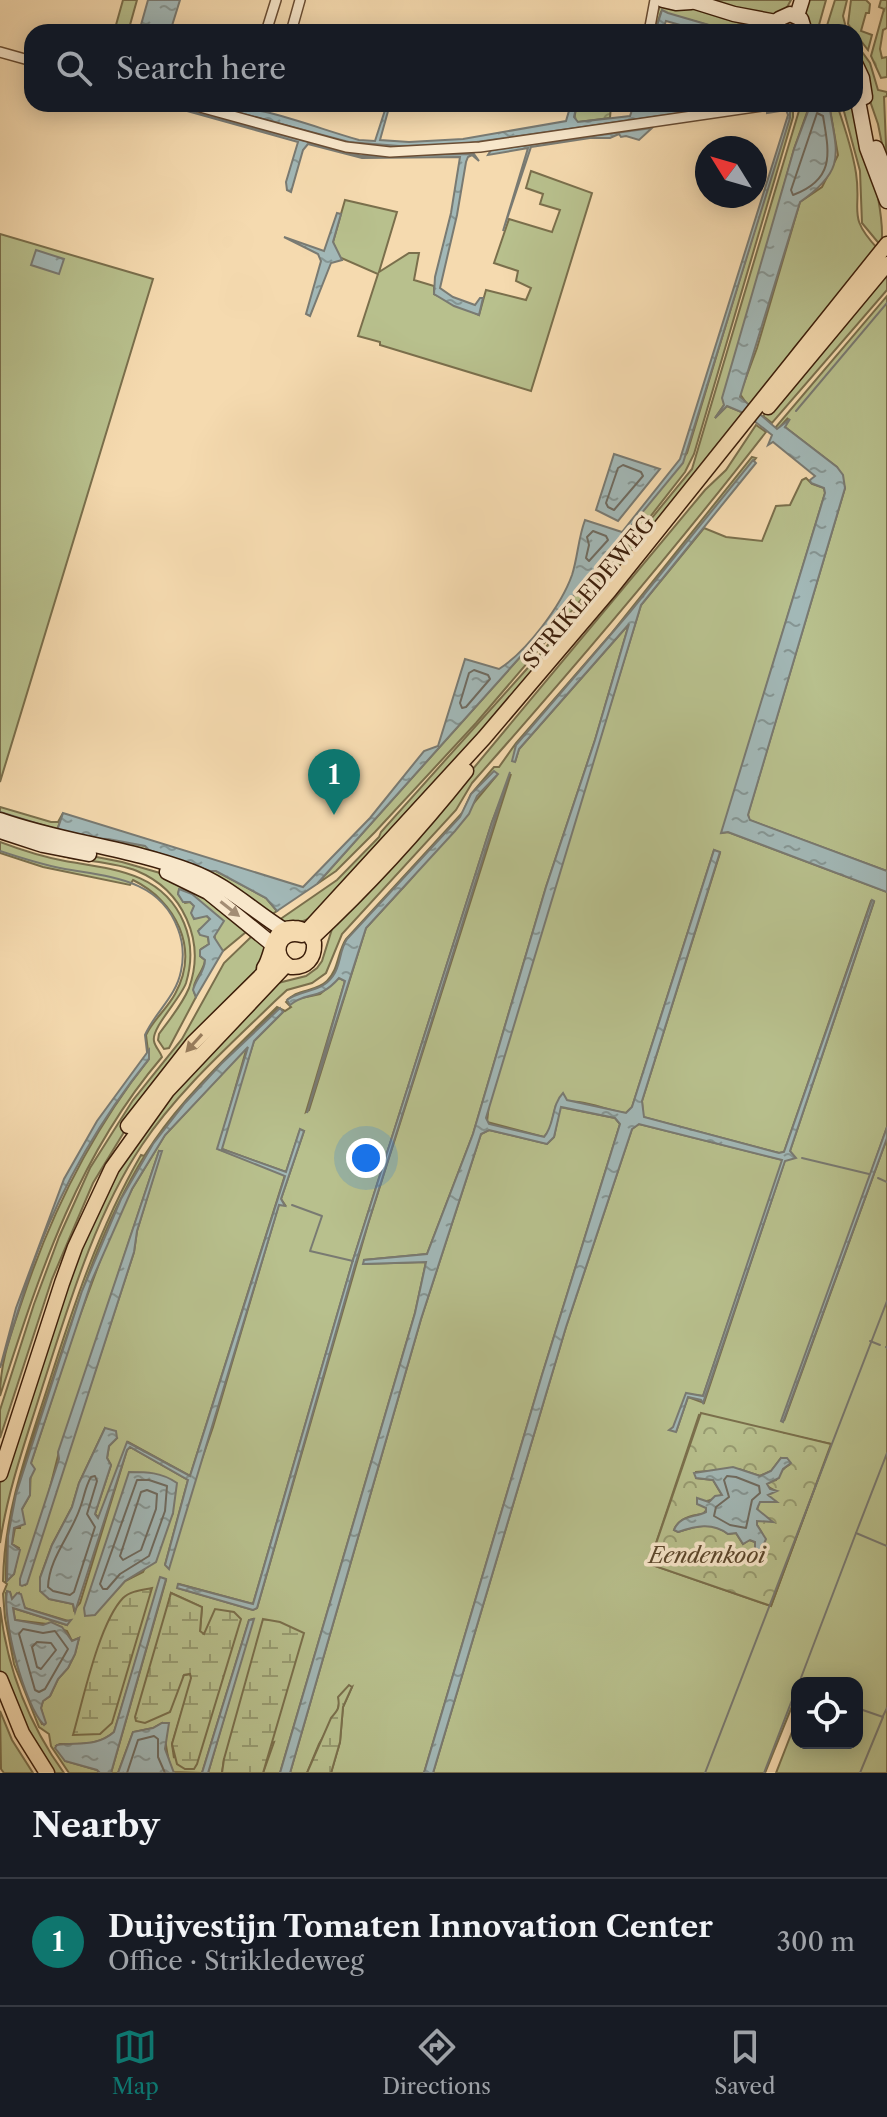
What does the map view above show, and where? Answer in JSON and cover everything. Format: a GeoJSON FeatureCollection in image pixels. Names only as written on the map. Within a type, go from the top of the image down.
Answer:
{"type":"FeatureCollection","features":[{"type":"Feature","properties":{"kind":"main road"},"geometry":{"type":"LineString","coordinates":[[663,0],[676,3],[690,1],[763,24]]}},
{"type":"Feature","properties":{"kind":"main road"},"geometry":{"type":"LineString","coordinates":[[777,24],[782,16],[794,10],[802,0]]}},
{"type":"Feature","properties":{"kind":"main road"},"geometry":{"type":"LineString","coordinates":[[863,84],[872,137],[887,175]]}},
{"type":"Feature","properties":{"kind":"main road"},"geometry":{"type":"LineString","coordinates":[[860,112],[867,148],[886,197]]}},
{"type":"Feature","properties":{"kind":"main road","name":"STRIKLEDEWEG"},"geometry":{"type":"LineString","coordinates":[[880,269],[887,244]]}},
{"type":"Feature","properties":{"kind":"main road","name":"STRIKLEDEWEG"},"geometry":{"type":"LineString","coordinates":[[306,933],[326,918],[440,804],[626,584],[754,416],[880,269],[887,252]]}},
{"type":"Feature","properties":{"kind":"main road"},"geometry":{"type":"LineString","coordinates":[[0,820],[53,837],[191,871],[223,886],[284,930],[306,933],[315,947],[310,960],[298,967],[277,954],[218,899],[175,875],[139,863],[43,845],[0,831]]}},
{"type":"Feature","properties":{"kind":"main road"},"geometry":{"type":"LineString","coordinates":[[0,1445],[68,1243],[105,1164],[142,1106],[193,1043],[265,978],[307,973],[314,967],[321,956],[326,918]]}},
{"type":"Feature","properties":{"kind":"main road"},"geometry":{"type":"LineString","coordinates":[[277,954],[284,930]]}},
{"type":"Feature","properties":{"kind":"main road"},"geometry":{"type":"LineString","coordinates":[[0,1474],[66,1271],[112,1168],[167,1091],[265,978],[287,935],[306,933]]}},
{"type":"Feature","properties":{"kind":"main road"},"geometry":{"type":"LineString","coordinates":[[0,1679],[22,1733],[47,1773]]}},
{"type":"Feature","properties":{"kind":"main road"},"geometry":{"type":"LineString","coordinates":[[0,1704],[19,1746],[36,1773]]}},
{"type":"Feature","properties":{"kind":"street"},"geometry":{"type":"LineString","coordinates":[[268,24],[276,0]]}},
{"type":"Feature","properties":{"kind":"street"},"geometry":{"type":"LineString","coordinates":[[293,24],[300,0]]}},
{"type":"Feature","properties":{"kind":"street"},"geometry":{"type":"LineString","coordinates":[[650,24],[655,0]]}},
{"type":"Feature","properties":{"kind":"street"},"geometry":{"type":"LineString","coordinates":[[0,52],[24,59]]}},
{"type":"Feature","properties":{"kind":"street"},"geometry":{"type":"LineString","coordinates":[[218,112],[346,147],[390,152],[480,147],[714,112]]}},
{"type":"Feature","properties":{"kind":"green space"},"geometry":{"type":"Polygon","coordinates":[[[123,0],[137,0],[130,24],[116,24],[123,0]]]}},
{"type":"Feature","properties":{"kind":"green space"},"geometry":{"type":"Polygon","coordinates":[[[700,0],[791,0],[785,11],[773,16],[700,0]]]}},
{"type":"Feature","properties":{"kind":"green space"},"geometry":{"type":"Polygon","coordinates":[[[804,0],[826,0],[819,24],[807,24],[804,0]]]}},
{"type":"Feature","properties":{"kind":"green space"},"geometry":{"type":"Polygon","coordinates":[[[835,0],[847,0],[843,16],[845,24],[828,24],[835,0]]]}},
{"type":"Feature","properties":{"kind":"green space"},"geometry":{"type":"Polygon","coordinates":[[[851,0],[866,0],[870,4],[869,13],[866,13],[863,24],[848,24],[851,0]]]}},
{"type":"Feature","properties":{"kind":"green space"},"geometry":{"type":"Polygon","coordinates":[[[881,0],[887,0],[887,28],[883,30],[880,49],[882,58],[887,57],[887,77],[881,78],[871,56],[884,9],[879,7],[881,0]]]}},
{"type":"Feature","properties":{"kind":"green space"},"geometry":{"type":"Polygon","coordinates":[[[660,6],[687,6],[743,24],[704,24],[661,12],[657,24],[653,24],[660,6]]]}},
{"type":"Feature","properties":{"kind":"green space"},"geometry":{"type":"Polygon","coordinates":[[[863,32],[872,35],[868,50],[863,44],[863,32]]]}},
{"type":"Feature","properties":{"kind":"green space"},"geometry":{"type":"Polygon","coordinates":[[[863,53],[870,63],[878,90],[887,92],[884,97],[887,169],[878,124],[863,81],[863,53]]]}},
{"type":"Feature","properties":{"kind":"green space"},"geometry":{"type":"Polygon","coordinates":[[[575,112],[610,112],[610,118],[578,122],[574,119],[575,112]]]}},
{"type":"Feature","properties":{"kind":"green space"},"geometry":{"type":"Polygon","coordinates":[[[790,112],[793,117],[767,206],[767,189],[790,112]]]}},
{"type":"Feature","properties":{"kind":"green space"},"geometry":{"type":"Polygon","coordinates":[[[799,112],[807,112],[794,149],[724,405],[715,418],[727,406],[744,413],[625,568],[399,824],[311,917],[295,923],[279,920],[337,880],[379,837],[542,652],[692,469],[799,112]]]}},
{"type":"Feature","properties":{"kind":"green space"},"geometry":{"type":"Polygon","coordinates":[[[830,112],[839,112],[853,157],[859,220],[878,249],[794,348],[756,404],[749,407],[740,394],[757,348],[800,202],[822,187],[838,155],[830,112]]]}},
{"type":"Feature","properties":{"kind":"green space"},"geometry":{"type":"Polygon","coordinates":[[[844,112],[855,112],[868,155],[881,215],[881,246],[862,223],[860,171],[844,112]]]}},
{"type":"Feature","properties":{"kind":"green space"},"geometry":{"type":"Polygon","coordinates":[[[531,171],[592,193],[531,391],[358,336],[378,274],[339,257],[333,242],[345,200],[397,212],[379,272],[409,253],[419,253],[414,280],[434,286],[434,294],[479,315],[486,290],[526,300],[531,288],[516,281],[518,271],[494,263],[509,219],[552,232],[560,210],[540,204],[543,194],[526,188],[531,171]]]}},
{"type":"Feature","properties":{"kind":"green space"},"geometry":{"type":"Polygon","coordinates":[[[761,208],[766,208],[694,454],[685,472],[632,540],[476,723],[375,832],[336,871],[317,884],[556,617],[687,453],[761,208]]]}},
{"type":"Feature","properties":{"kind":"green space"},"geometry":{"type":"Polygon","coordinates":[[[0,234],[153,279],[0,782],[0,234]]]}},
{"type":"Feature","properties":{"kind":"green space"},"geometry":{"type":"Polygon","coordinates":[[[887,277],[887,290],[772,423],[763,416],[881,279],[887,277]]]}},
{"type":"Feature","properties":{"kind":"green space"},"geometry":{"type":"Polygon","coordinates":[[[887,296],[887,871],[749,820],[748,814],[845,488],[837,467],[785,427],[788,418],[778,429],[775,428],[887,296]]]}},
{"type":"Feature","properties":{"kind":"green space"},"geometry":{"type":"Polygon","coordinates":[[[756,425],[766,432],[622,610],[472,783],[456,810],[342,934],[326,973],[312,983],[287,990],[274,1002],[187,1088],[142,1145],[110,1201],[73,1292],[18,1463],[0,1543],[0,1483],[40,1357],[98,1202],[148,1119],[278,983],[306,976],[317,968],[332,929],[398,859],[705,490],[726,470],[756,425]]]}},
{"type":"Feature","properties":{"kind":"green space"},"geometry":{"type":"Polygon","coordinates":[[[752,457],[756,458],[630,612],[516,744],[515,762],[519,749],[629,624],[595,740],[546,887],[473,1134],[427,1254],[364,1260],[364,1264],[426,1262],[415,1313],[280,1773],[263,1773],[274,1742],[224,1759],[222,1773],[208,1773],[253,1619],[249,1620],[202,1773],[173,1772],[162,1723],[133,1732],[118,1773],[111,1773],[166,1580],[161,1578],[114,1732],[95,1742],[56,1746],[65,1761],[100,1773],[69,1773],[51,1746],[49,1734],[39,1727],[14,1664],[5,1618],[3,1594],[7,1584],[3,1581],[4,1556],[12,1507],[32,1434],[77,1297],[112,1211],[141,1155],[144,1156],[151,1145],[121,1199],[94,1260],[34,1434],[9,1531],[6,1581],[14,1574],[19,1548],[12,1544],[15,1528],[20,1528],[22,1509],[30,1495],[31,1463],[111,1231],[165,1135],[247,1047],[218,1149],[285,1175],[190,1476],[128,1442],[99,1518],[95,1514],[111,1465],[107,1458],[109,1446],[117,1438],[105,1428],[40,1578],[49,1599],[73,1604],[74,1610],[80,1603],[130,1447],[188,1480],[165,1565],[213,1427],[279,1204],[285,1205],[281,1199],[304,1131],[300,1130],[286,1172],[222,1149],[254,1041],[283,1012],[278,1008],[201,1084],[223,1060],[277,1007],[285,1011],[291,1007],[286,1002],[288,1000],[290,1004],[297,999],[320,994],[339,978],[345,981],[306,1112],[309,1110],[366,928],[497,775],[471,798],[463,811],[471,794],[494,767],[499,767],[516,743],[610,635],[752,457]],[[511,774],[492,822],[353,1260],[253,1604],[179,1584],[178,1588],[253,1610],[257,1608],[368,1224],[511,774]],[[159,1151],[59,1452],[25,1586],[134,1252],[159,1151]],[[173,1513],[112,1595],[125,1581],[143,1572],[173,1513]],[[10,1592],[6,1593],[21,1677],[34,1709],[42,1724],[45,1724],[41,1708],[43,1701],[50,1696],[58,1679],[68,1668],[79,1638],[72,1641],[67,1631],[47,1624],[15,1620],[13,1608],[67,1625],[68,1621],[25,1608],[19,1593],[12,1599],[10,1592]],[[171,1593],[166,1615],[184,1675],[190,1674],[192,1678],[172,1744],[174,1758],[204,1634],[200,1632],[202,1607],[171,1593]]]}},
{"type":"Feature","properties":{"kind":"green space"},"geometry":{"type":"Polygon","coordinates":[[[806,478],[824,488],[722,833],[728,832],[887,892],[887,1127],[784,1421],[887,1138],[887,1773],[776,1773],[791,1734],[791,1749],[863,1749],[863,1677],[791,1677],[791,1709],[765,1773],[433,1773],[566,1327],[632,1129],[639,1124],[783,1160],[703,1396],[686,1394],[676,1432],[688,1397],[704,1403],[785,1160],[791,1158],[790,1151],[874,902],[871,901],[784,1152],[643,1117],[642,1101],[720,853],[714,850],[632,1107],[626,1113],[581,1102],[564,1102],[556,1105],[550,1129],[544,1137],[487,1122],[489,1104],[508,1038],[641,605],[704,528],[726,537],[762,541],[776,506],[790,505],[802,480],[806,478]],[[699,1415],[649,1564],[771,1606],[831,1444],[699,1415]]]}},
{"type":"Feature","properties":{"kind":"green space"},"geometry":{"type":"Polygon","coordinates":[[[0,807],[51,822],[58,822],[63,813],[57,830],[83,838],[146,846],[149,850],[216,871],[266,898],[277,911],[269,916],[237,892],[0,817],[0,807]]]}},
{"type":"Feature","properties":{"kind":"green space"},"geometry":{"type":"Polygon","coordinates":[[[463,812],[347,939],[331,979],[319,988],[291,997],[327,981],[346,939],[463,812]]]}},
{"type":"Feature","properties":{"kind":"green space"},"geometry":{"type":"Polygon","coordinates":[[[0,838],[122,862],[167,875],[186,883],[246,932],[223,951],[215,941],[208,910],[191,894],[179,890],[178,894],[185,903],[190,902],[210,919],[200,929],[208,937],[209,944],[201,949],[200,956],[205,960],[194,987],[196,997],[169,1048],[164,1049],[158,1040],[159,1034],[186,994],[194,970],[192,935],[178,904],[167,891],[137,871],[62,856],[0,838]]]}},
{"type":"Feature","properties":{"kind":"green space"},"geometry":{"type":"Polygon","coordinates":[[[0,842],[49,857],[118,871],[150,883],[175,906],[187,930],[190,953],[186,983],[154,1035],[162,1057],[106,1135],[83,1176],[46,1261],[0,1396],[7,1348],[46,1236],[91,1144],[149,1059],[146,1035],[175,994],[185,960],[180,928],[172,913],[148,889],[133,880],[130,885],[43,867],[0,853],[0,842]]]}},
{"type":"Feature","properties":{"kind":"green space"},"geometry":{"type":"Polygon","coordinates":[[[252,936],[266,946],[259,968],[135,1114],[93,1183],[52,1279],[0,1438],[0,1410],[34,1304],[90,1168],[133,1100],[182,1039],[224,963],[252,936]]]}},
{"type":"Feature","properties":{"kind":"green space"},"geometry":{"type":"Polygon","coordinates":[[[560,1107],[615,1118],[620,1124],[424,1773],[331,1773],[340,1742],[343,1707],[352,1687],[341,1694],[337,1713],[307,1773],[290,1773],[421,1319],[481,1134],[489,1130],[547,1144],[554,1137],[560,1107]]]}},
{"type":"Feature","properties":{"kind":"green space","name":"Eendenkooi"},"geometry":{"type":"Polygon","coordinates":[[[701,1413],[831,1444],[771,1606],[649,1564],[701,1413]],[[781,1458],[771,1471],[760,1476],[739,1469],[696,1472],[696,1478],[713,1480],[722,1495],[706,1502],[707,1509],[703,1514],[682,1520],[674,1530],[678,1532],[710,1526],[728,1534],[736,1533],[743,1544],[749,1540],[755,1542],[755,1556],[759,1562],[764,1540],[757,1520],[771,1521],[757,1510],[759,1502],[771,1500],[767,1495],[774,1490],[767,1486],[767,1482],[776,1480],[789,1465],[781,1458]]]}},
{"type":"Feature","properties":{"kind":"green space"},"geometry":{"type":"Polygon","coordinates":[[[152,1588],[112,1723],[100,1734],[73,1735],[93,1663],[114,1610],[129,1594],[152,1588]]]}},
{"type":"Feature","properties":{"kind":"green space"},"geometry":{"type":"Polygon","coordinates":[[[171,1593],[202,1607],[200,1631],[204,1634],[215,1609],[234,1612],[241,1619],[194,1769],[185,1769],[177,1764],[172,1744],[190,1674],[184,1675],[170,1712],[145,1723],[136,1721],[135,1717],[171,1593]]]}},
{"type":"Feature","properties":{"kind":"green space"},"geometry":{"type":"Polygon","coordinates":[[[0,1607],[8,1652],[21,1694],[40,1735],[64,1773],[49,1773],[12,1706],[0,1670],[0,1607]]]}},
{"type":"Feature","properties":{"kind":"green space"},"geometry":{"type":"Polygon","coordinates":[[[263,1619],[280,1622],[304,1633],[263,1773],[222,1773],[224,1759],[263,1619]]]}},
{"type":"Feature","properties":{"kind":"green space"},"geometry":{"type":"Polygon","coordinates":[[[349,1685],[352,1687],[343,1707],[340,1742],[331,1773],[307,1773],[338,1709],[338,1697],[349,1685]]]}},
{"type":"Feature","properties":{"kind":"green space"},"geometry":{"type":"Polygon","coordinates":[[[0,1711],[12,1740],[33,1773],[4,1773],[1,1769],[0,1711]]]}},
{"type":"Feature","properties":{"kind":"water"},"geometry":{"type":"Polygon","coordinates":[[[148,0],[180,0],[172,24],[141,24],[148,0]]]}},
{"type":"Feature","properties":{"kind":"water"},"geometry":{"type":"Polygon","coordinates":[[[662,10],[706,24],[666,21],[665,24],[658,24],[662,10]]]}},
{"type":"Feature","properties":{"kind":"water"},"geometry":{"type":"Polygon","coordinates":[[[191,112],[362,156],[474,154],[479,161],[472,155],[466,162],[440,288],[453,297],[475,305],[483,298],[479,315],[454,306],[434,294],[460,157],[362,158],[308,144],[303,150],[291,192],[287,190],[286,182],[298,142],[191,112]]]}},
{"type":"Feature","properties":{"kind":"water"},"geometry":{"type":"Polygon","coordinates":[[[236,112],[264,112],[359,140],[375,141],[384,112],[388,112],[380,140],[409,142],[463,139],[566,121],[569,112],[575,112],[574,117],[578,122],[630,116],[631,112],[688,112],[455,145],[399,146],[349,142],[236,112]]]}},
{"type":"Feature","properties":{"kind":"water"},"geometry":{"type":"Polygon","coordinates":[[[787,112],[790,112],[767,192],[767,182],[787,112]]]}},
{"type":"Feature","properties":{"kind":"water"},"geometry":{"type":"Polygon","coordinates":[[[808,112],[830,112],[836,148],[832,170],[800,202],[740,397],[777,429],[790,419],[785,427],[837,467],[843,475],[845,488],[748,815],[750,820],[887,871],[887,892],[728,832],[721,833],[825,493],[824,488],[811,483],[815,476],[773,442],[768,445],[772,435],[744,413],[727,406],[715,418],[724,405],[722,398],[794,149],[808,112]]]}},
{"type":"Feature","properties":{"kind":"water"},"geometry":{"type":"Polygon","coordinates":[[[652,128],[639,140],[619,134],[610,138],[531,147],[503,231],[528,148],[488,155],[491,150],[652,128]]]}},
{"type":"Feature","properties":{"kind":"water"},"geometry":{"type":"Polygon","coordinates":[[[759,208],[762,208],[683,463],[556,617],[317,884],[277,911],[266,898],[216,871],[149,850],[145,846],[83,838],[57,831],[63,813],[303,887],[370,818],[424,751],[438,746],[465,659],[499,669],[520,652],[542,627],[572,575],[585,520],[622,532],[680,459],[759,208]]]}},
{"type":"Feature","properties":{"kind":"water"},"geometry":{"type":"Polygon","coordinates":[[[337,213],[341,214],[333,242],[342,260],[331,263],[310,316],[306,314],[321,261],[318,254],[284,237],[324,251],[337,213]]]}},
{"type":"Feature","properties":{"kind":"water"},"geometry":{"type":"Polygon","coordinates":[[[36,250],[64,259],[59,274],[31,265],[36,250]]]}},
{"type":"Feature","properties":{"kind":"water"},"geometry":{"type":"Polygon","coordinates":[[[614,454],[660,469],[618,521],[596,510],[614,454]]]}},
{"type":"Feature","properties":{"kind":"water"},"geometry":{"type":"Polygon","coordinates":[[[753,460],[756,463],[641,605],[486,1118],[489,1124],[544,1137],[563,1093],[567,1100],[626,1113],[632,1107],[714,850],[720,852],[642,1101],[644,1117],[784,1152],[874,901],[790,1151],[796,1158],[785,1161],[703,1403],[688,1397],[676,1432],[669,1430],[686,1393],[703,1396],[782,1160],[639,1124],[632,1129],[566,1327],[433,1773],[424,1773],[620,1124],[615,1118],[561,1107],[554,1137],[547,1144],[489,1130],[481,1134],[421,1319],[290,1773],[280,1773],[415,1313],[426,1262],[363,1264],[364,1260],[427,1254],[473,1134],[546,887],[595,740],[629,624],[519,749],[515,762],[512,761],[516,745],[630,612],[753,460]]]}},
{"type":"Feature","properties":{"kind":"water"},"geometry":{"type":"Polygon","coordinates":[[[494,771],[498,774],[477,796],[469,814],[366,928],[307,1113],[345,981],[339,978],[325,990],[290,1005],[287,1000],[328,981],[336,972],[347,939],[460,817],[471,794],[494,771]]]}},
{"type":"Feature","properties":{"kind":"water"},"geometry":{"type":"Polygon","coordinates":[[[510,772],[355,1265],[257,1608],[253,1610],[177,1588],[178,1584],[253,1604],[353,1260],[510,772]]]}},
{"type":"Feature","properties":{"kind":"water"},"geometry":{"type":"Polygon","coordinates":[[[179,889],[192,894],[224,921],[214,937],[223,951],[196,997],[193,990],[205,960],[200,956],[200,950],[209,944],[208,937],[200,935],[198,931],[210,919],[207,916],[194,919],[191,913],[194,906],[183,902],[178,894],[179,889]]]}},
{"type":"Feature","properties":{"kind":"water"},"geometry":{"type":"Polygon","coordinates":[[[280,1008],[283,1012],[254,1041],[222,1149],[286,1172],[300,1129],[304,1131],[281,1199],[285,1206],[279,1205],[169,1569],[165,1565],[188,1480],[130,1447],[75,1612],[73,1604],[49,1599],[40,1591],[40,1578],[105,1428],[116,1431],[117,1438],[109,1446],[107,1458],[111,1465],[95,1514],[98,1518],[127,1442],[190,1476],[285,1176],[217,1149],[248,1047],[165,1135],[132,1189],[92,1280],[31,1463],[35,1469],[30,1479],[30,1495],[22,1509],[25,1524],[14,1528],[12,1544],[20,1550],[14,1574],[7,1581],[8,1536],[16,1494],[82,1291],[121,1199],[153,1144],[221,1064],[280,1008]]]}},
{"type":"Feature","properties":{"kind":"water"},"geometry":{"type":"Polygon","coordinates":[[[149,1050],[149,1059],[101,1127],[72,1175],[48,1225],[0,1368],[16,1308],[64,1179],[97,1121],[149,1050]]]}},
{"type":"Feature","properties":{"kind":"water"},"geometry":{"type":"Polygon","coordinates":[[[887,1127],[887,1138],[783,1422],[781,1421],[887,1127]]]}},
{"type":"Feature","properties":{"kind":"water"},"geometry":{"type":"Polygon","coordinates":[[[159,1151],[162,1151],[137,1231],[134,1252],[27,1584],[22,1586],[20,1579],[59,1459],[58,1452],[159,1151]]]}},
{"type":"Feature","properties":{"kind":"water"},"geometry":{"type":"Polygon","coordinates":[[[781,1458],[787,1458],[791,1463],[783,1469],[779,1478],[767,1484],[777,1491],[768,1495],[777,1502],[760,1502],[757,1509],[773,1522],[757,1521],[766,1539],[760,1553],[761,1563],[755,1556],[755,1542],[750,1540],[743,1544],[736,1533],[728,1534],[710,1527],[674,1530],[684,1519],[706,1512],[706,1508],[697,1504],[697,1498],[709,1502],[715,1496],[722,1495],[713,1480],[696,1478],[694,1473],[733,1467],[760,1476],[771,1471],[781,1458]]]}},
{"type":"Feature","properties":{"kind":"water"},"geometry":{"type":"Polygon","coordinates":[[[129,1472],[160,1475],[177,1483],[173,1513],[156,1562],[125,1581],[95,1615],[85,1616],[84,1608],[129,1472]]]}},
{"type":"Feature","properties":{"kind":"water"},"geometry":{"type":"Polygon","coordinates":[[[160,1577],[166,1579],[111,1773],[100,1773],[65,1761],[55,1748],[57,1745],[94,1742],[114,1732],[160,1577]]]}},
{"type":"Feature","properties":{"kind":"water"},"geometry":{"type":"Polygon","coordinates":[[[7,1591],[12,1599],[17,1593],[21,1594],[25,1608],[71,1620],[67,1625],[13,1608],[15,1620],[43,1625],[51,1622],[62,1627],[72,1641],[79,1638],[68,1668],[58,1679],[50,1696],[43,1701],[44,1725],[29,1700],[16,1661],[8,1621],[7,1591]]]}},
{"type":"Feature","properties":{"kind":"water"},"geometry":{"type":"Polygon","coordinates":[[[254,1619],[208,1773],[202,1773],[249,1620],[254,1619]]]}},
{"type":"Feature","properties":{"kind":"water"},"geometry":{"type":"Polygon","coordinates":[[[169,1723],[165,1749],[174,1773],[118,1773],[133,1732],[169,1723]]]}},
{"type":"Feature","properties":{"kind":"waterway"},"geometry":{"type":"LineString","coordinates":[[796,411],[887,303]]}},
{"type":"Feature","properties":{"kind":"waterway"},"geometry":{"type":"LineString","coordinates":[[0,812],[52,828]]}},
{"type":"Feature","properties":{"kind":"waterway"},"geometry":{"type":"LineString","coordinates":[[0,851],[132,883],[146,890],[170,912],[181,939],[182,966],[175,989],[145,1035],[147,1052]]}},
{"type":"Feature","properties":{"kind":"waterway"},"geometry":{"type":"LineString","coordinates":[[802,1158],[869,1174]]}},
{"type":"Feature","properties":{"kind":"waterway"},"geometry":{"type":"LineString","coordinates":[[878,1178],[887,1182]]}},
{"type":"Feature","properties":{"kind":"waterway"},"geometry":{"type":"LineString","coordinates":[[292,1205],[322,1216],[310,1251],[353,1261]]}},
{"type":"Feature","properties":{"kind":"waterway"},"geometry":{"type":"LineString","coordinates":[[705,1773],[887,1301]]}},
{"type":"Feature","properties":{"kind":"waterway"},"geometry":{"type":"LineString","coordinates":[[870,1341],[880,1345]]}},
{"type":"Feature","properties":{"kind":"waterway"},"geometry":{"type":"LineString","coordinates":[[887,1453],[856,1533],[887,1546]]}},
{"type":"Feature","properties":{"kind":"waterway"},"geometry":{"type":"LineString","coordinates":[[801,1677],[856,1533]]}},
{"type":"Feature","properties":{"kind":"waterway"},"geometry":{"type":"LineString","coordinates":[[764,1773],[791,1703]]}},
{"type":"Feature","properties":{"kind":"waterway"},"geometry":{"type":"LineString","coordinates":[[883,1716],[887,1708]]}},
{"type":"Feature","properties":{"kind":"waterway"},"geometry":{"type":"LineString","coordinates":[[860,1773],[883,1717],[863,1710]]}},
{"type":"Feature","properties":{"kind":"place","name":"Duijvestijn Tomaten Innovation Center"},"geometry":{"type":"Point","coordinates":[334,815]}}]}
